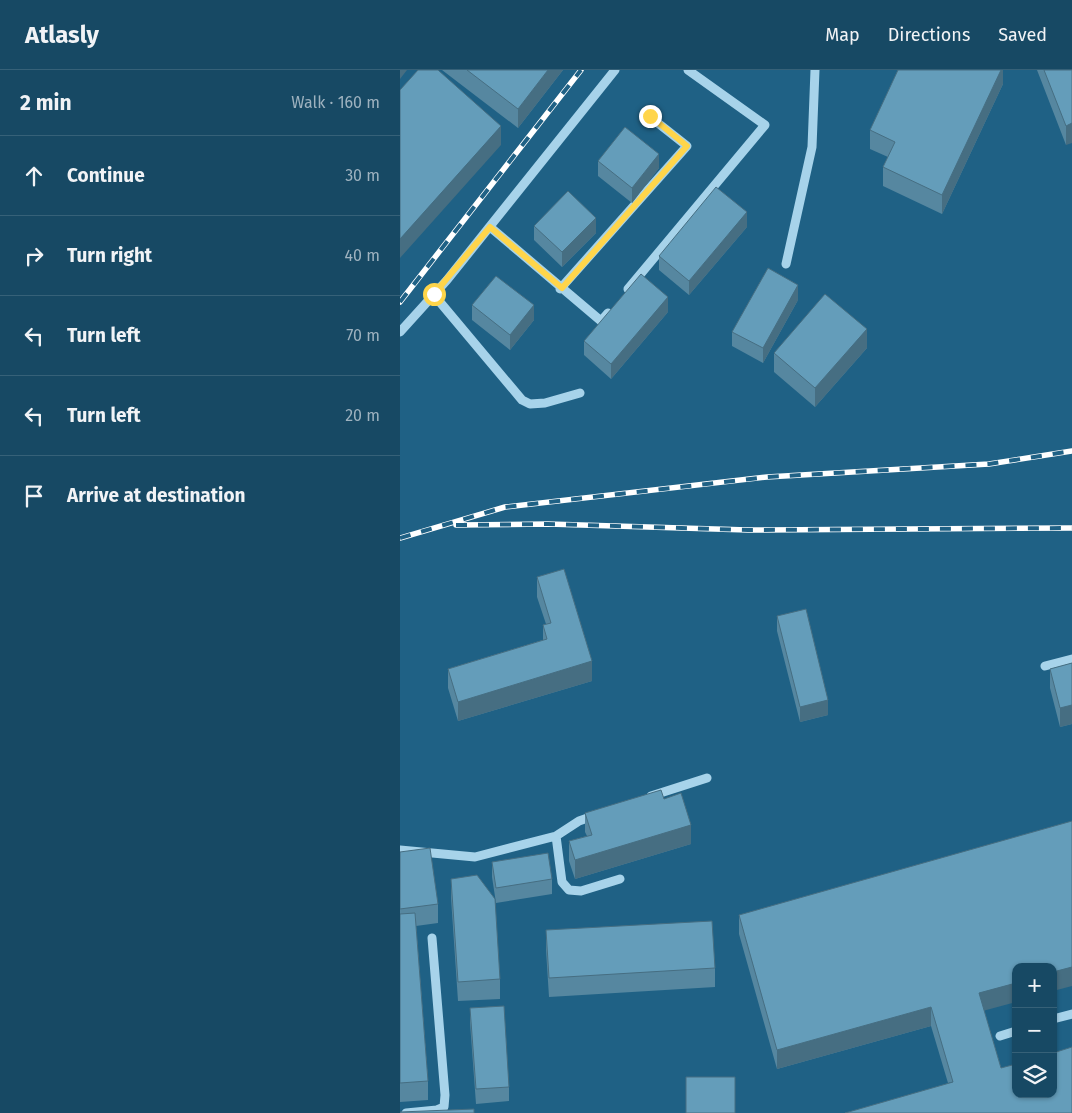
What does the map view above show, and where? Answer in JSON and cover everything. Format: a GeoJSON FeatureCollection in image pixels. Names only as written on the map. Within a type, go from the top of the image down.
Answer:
{"type":"FeatureCollection","features":[{"type":"Feature","properties":{"kind":"lane"},"geometry":{"type":"LineString","coordinates":[[400,332],[490,227],[615,70]]}},
{"type":"Feature","properties":{"kind":"lane"},"geometry":{"type":"LineString","coordinates":[[620,299],[765,125],[688,70]]}},
{"type":"Feature","properties":{"kind":"lane"},"geometry":{"type":"LineString","coordinates":[[786,264],[812,147],[815,70]]}},
{"type":"Feature","properties":{"kind":"lane"},"geometry":{"type":"LineString","coordinates":[[561,288],[687,146],[650,116]]}},
{"type":"Feature","properties":{"kind":"lane"},"geometry":{"type":"LineString","coordinates":[[490,227],[601,321],[613,306]]}},
{"type":"Feature","properties":{"kind":"lane"},"geometry":{"type":"LineString","coordinates":[[434,294],[522,400],[530,404],[545,403],[580,394]]}},
{"type":"Feature","properties":{"kind":"lane"},"geometry":{"type":"LineString","coordinates":[[1045,666],[1072,659]]}},
{"type":"Feature","properties":{"kind":"lane"},"geometry":{"type":"LineString","coordinates":[[641,799],[707,778]]}},
{"type":"Feature","properties":{"kind":"lane"},"geometry":{"type":"LineString","coordinates":[[400,850],[476,857],[556,836],[579,820],[606,811]]}},
{"type":"Feature","properties":{"kind":"lane"},"geometry":{"type":"LineString","coordinates":[[556,836],[562,882],[569,890],[581,891],[620,879]]}},
{"type":"Feature","properties":{"kind":"lane"},"geometry":{"type":"LineString","coordinates":[[406,1113],[436,1110],[444,1106],[445,1095],[432,938]]}},
{"type":"Feature","properties":{"kind":"lane"},"geometry":{"type":"LineString","coordinates":[[1057,1019],[1072,1014]]}},
{"type":"Feature","properties":{"kind":"lane"},"geometry":{"type":"LineString","coordinates":[[1000,1036],[1012,1032]]}},
{"type":"Feature","properties":{"kind":"building"},"geometry":{"type":"Polygon","coordinates":[[[418,70],[438,70],[501,126],[400,239],[400,90],[418,70]]]}},
{"type":"Feature","properties":{"kind":"building"},"geometry":{"type":"Polygon","coordinates":[[[467,70],[548,70],[518,109],[467,70]]]}},
{"type":"Feature","properties":{"kind":"building"},"geometry":{"type":"Polygon","coordinates":[[[898,70],[1001,70],[942,195],[883,167],[895,142],[870,130],[898,70]]]}},
{"type":"Feature","properties":{"kind":"building"},"geometry":{"type":"Polygon","coordinates":[[[1044,70],[1072,70],[1072,123],[1066,126],[1044,70]]]}},
{"type":"Feature","properties":{"kind":"building"},"geometry":{"type":"Polygon","coordinates":[[[625,127],[659,154],[632,188],[598,161],[625,127]]]}},
{"type":"Feature","properties":{"kind":"building"},"geometry":{"type":"Polygon","coordinates":[[[716,187],[747,212],[689,281],[659,256],[716,187]]]}},
{"type":"Feature","properties":{"kind":"building"},"geometry":{"type":"Polygon","coordinates":[[[568,191],[596,218],[562,252],[534,226],[568,191]]]}},
{"type":"Feature","properties":{"kind":"building"},"geometry":{"type":"Polygon","coordinates":[[[768,268],[798,285],[763,348],[732,332],[768,268]]]}},
{"type":"Feature","properties":{"kind":"building"},"geometry":{"type":"Polygon","coordinates":[[[641,274],[668,297],[611,364],[584,341],[641,274]]]}},
{"type":"Feature","properties":{"kind":"building"},"geometry":{"type":"Polygon","coordinates":[[[496,276],[534,305],[510,335],[472,305],[496,276]]]}},
{"type":"Feature","properties":{"kind":"building"},"geometry":{"type":"Polygon","coordinates":[[[825,294],[867,329],[815,388],[774,353],[825,294]]]}},
{"type":"Feature","properties":{"kind":"building"},"geometry":{"type":"Polygon","coordinates":[[[564,569],[592,661],[458,702],[448,669],[547,639],[543,625],[551,623],[537,577],[564,569]]]}},
{"type":"Feature","properties":{"kind":"building"},"geometry":{"type":"Polygon","coordinates":[[[806,609],[828,700],[800,707],[777,616],[806,609]]]}},
{"type":"Feature","properties":{"kind":"building"},"geometry":{"type":"Polygon","coordinates":[[[1072,663],[1072,705],[1060,708],[1050,669],[1072,663]]]}},
{"type":"Feature","properties":{"kind":"building"},"geometry":{"type":"Polygon","coordinates":[[[661,790],[664,799],[681,793],[691,825],[575,860],[569,841],[592,835],[585,813],[661,790]]]}},
{"type":"Feature","properties":{"kind":"building"},"geometry":{"type":"Polygon","coordinates":[[[1072,821],[1072,967],[1057,971],[1057,963],[1012,963],[1012,984],[979,993],[1001,1068],[1012,1065],[1012,1098],[1057,1098],[1057,1052],[1072,1047],[1072,1113],[845,1113],[953,1082],[931,1007],[777,1050],[739,915],[1072,821]]]}},
{"type":"Feature","properties":{"kind":"building"},"geometry":{"type":"Polygon","coordinates":[[[430,848],[438,904],[400,909],[400,852],[430,848]]]}},
{"type":"Feature","properties":{"kind":"building"},"geometry":{"type":"Polygon","coordinates":[[[548,853],[552,879],[496,888],[492,862],[548,853]]]}},
{"type":"Feature","properties":{"kind":"building"},"geometry":{"type":"Polygon","coordinates":[[[477,875],[495,899],[500,979],[458,982],[451,879],[477,875]]]}},
{"type":"Feature","properties":{"kind":"building"},"geometry":{"type":"Polygon","coordinates":[[[415,913],[428,1081],[400,1083],[400,914],[415,913]]]}},
{"type":"Feature","properties":{"kind":"building"},"geometry":{"type":"Polygon","coordinates":[[[712,921],[715,968],[549,978],[546,930],[712,921]]]}},
{"type":"Feature","properties":{"kind":"building"},"geometry":{"type":"Polygon","coordinates":[[[504,1006],[509,1087],[476,1089],[470,1008],[504,1006]]]}},
{"type":"Feature","properties":{"kind":"building"},"geometry":{"type":"Polygon","coordinates":[[[686,1077],[735,1077],[735,1113],[686,1113],[686,1077]]]}},
{"type":"Feature","properties":{"kind":"building"},"geometry":{"type":"Polygon","coordinates":[[[474,1109],[474,1113],[400,1113],[400,1112],[474,1109]]]}},
{"type":"Feature","properties":{"kind":"railway"},"geometry":{"type":"LineString","coordinates":[[400,302],[581,70]]}},
{"type":"Feature","properties":{"kind":"railway"},"geometry":{"type":"LineString","coordinates":[[400,538],[505,507],[767,477],[989,464],[1072,451]]}},
{"type":"Feature","properties":{"kind":"railway"},"geometry":{"type":"LineString","coordinates":[[456,525],[548,524],[748,530],[1072,528]]}},
{"type":"Feature","properties":{"kind":"route"},"geometry":{"type":"LineString","coordinates":[[434,294],[490,227],[562,288],[687,146],[650,116]]}}]}
